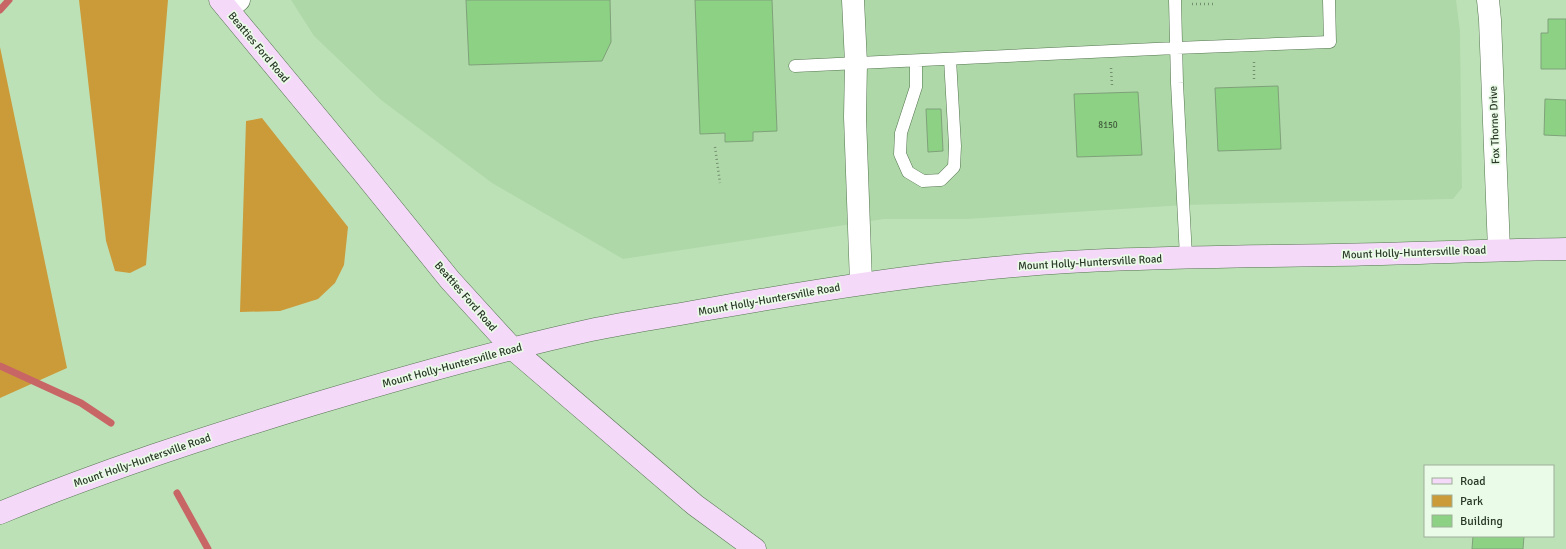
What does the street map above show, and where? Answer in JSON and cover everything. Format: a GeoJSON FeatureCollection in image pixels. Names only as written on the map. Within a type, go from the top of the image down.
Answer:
{"type":"FeatureCollection","features":[{"type":"Feature","properties":{"kind":"main road","name":"Beatties Ford Road"},"geometry":{"type":"LineString","coordinates":[[229,3],[450,280],[513,349],[695,505],[755,549]]}},
{"type":"Feature","properties":{"kind":"main road","name":"Mount Holly-Huntersville Road"},"geometry":{"type":"LineString","coordinates":[[0,513],[106,472],[241,426],[403,378],[513,349],[594,330],[861,283],[989,268],[1087,261],[1186,257],[1566,249]]}},
{"type":"Feature","properties":{"kind":"street"},"geometry":{"type":"LineString","coordinates":[[853,0],[856,63],[855,117],[861,283]]}},
{"type":"Feature","properties":{"kind":"street","name":"Fox Thorne Drive"},"geometry":{"type":"LineString","coordinates":[[1488,0],[1499,250]]}},
{"type":"Feature","properties":{"kind":"lane"},"geometry":{"type":"LineString","coordinates":[[1175,0],[1186,257]]}},
{"type":"Feature","properties":{"kind":"lane"},"geometry":{"type":"LineString","coordinates":[[794,66],[1330,42],[1329,0]]}},
{"type":"Feature","properties":{"kind":"lane"},"geometry":{"type":"LineString","coordinates":[[916,61],[916,87],[901,133],[900,154],[908,172],[923,181],[941,180],[954,167],[955,146],[950,59]]}},
{"type":"Feature","properties":{"kind":"path"},"geometry":{"type":"LineString","coordinates":[[714,147],[720,183]]}},
{"type":"Feature","properties":{"kind":"shaded area"},"geometry":{"type":"Polygon","coordinates":[[[291,0],[1456,0],[1460,31],[1462,188],[1453,199],[1185,205],[967,219],[884,219],[623,259],[492,183],[381,100],[314,36],[291,0]]]}},
{"type":"Feature","properties":{"kind":"green space"},"geometry":{"type":"Polygon","coordinates":[[[79,0],[168,0],[146,265],[130,273],[115,271],[106,241],[79,0]]]}},
{"type":"Feature","properties":{"kind":"green space"},"geometry":{"type":"Polygon","coordinates":[[[0,47],[67,368],[0,398],[0,47]]]}},
{"type":"Feature","properties":{"kind":"green space"},"geometry":{"type":"Polygon","coordinates":[[[262,118],[348,227],[344,265],[335,283],[318,299],[280,311],[240,312],[246,121],[262,118]]]}},
{"type":"Feature","properties":{"kind":"building"},"geometry":{"type":"Polygon","coordinates":[[[466,0],[610,0],[611,42],[602,61],[469,65],[466,0]]]}},
{"type":"Feature","properties":{"kind":"building"},"geometry":{"type":"Polygon","coordinates":[[[695,0],[772,0],[777,131],[753,132],[753,141],[725,142],[725,133],[700,134],[695,0]]]}},
{"type":"Feature","properties":{"kind":"building"},"geometry":{"type":"Polygon","coordinates":[[[1548,19],[1566,19],[1566,69],[1541,69],[1541,33],[1548,33],[1548,19]]]}},
{"type":"Feature","properties":{"kind":"building"},"geometry":{"type":"Polygon","coordinates":[[[1278,86],[1281,149],[1218,151],[1215,88],[1278,86]]]}},
{"type":"Feature","properties":{"kind":"building"},"geometry":{"type":"Polygon","coordinates":[[[1138,92],[1142,155],[1077,157],[1074,94],[1138,92]]]}},
{"type":"Feature","properties":{"kind":"building"},"geometry":{"type":"Polygon","coordinates":[[[1545,99],[1566,100],[1566,136],[1544,135],[1545,99]]]}},
{"type":"Feature","properties":{"kind":"building"},"geometry":{"type":"Polygon","coordinates":[[[926,109],[941,109],[943,151],[928,152],[926,109]]]}},
{"type":"Feature","properties":{"kind":"building"},"geometry":{"type":"Polygon","coordinates":[[[1473,537],[1524,537],[1523,549],[1472,549],[1473,537]]]}},
{"type":"Feature","properties":{"kind":"waterway"},"geometry":{"type":"LineString","coordinates":[[0,10],[9,0]]}},
{"type":"Feature","properties":{"kind":"waterway"},"geometry":{"type":"LineString","coordinates":[[0,366],[81,403],[111,423]]}},
{"type":"Feature","properties":{"kind":"waterway"},"geometry":{"type":"LineString","coordinates":[[177,493],[208,549]]}}]}
